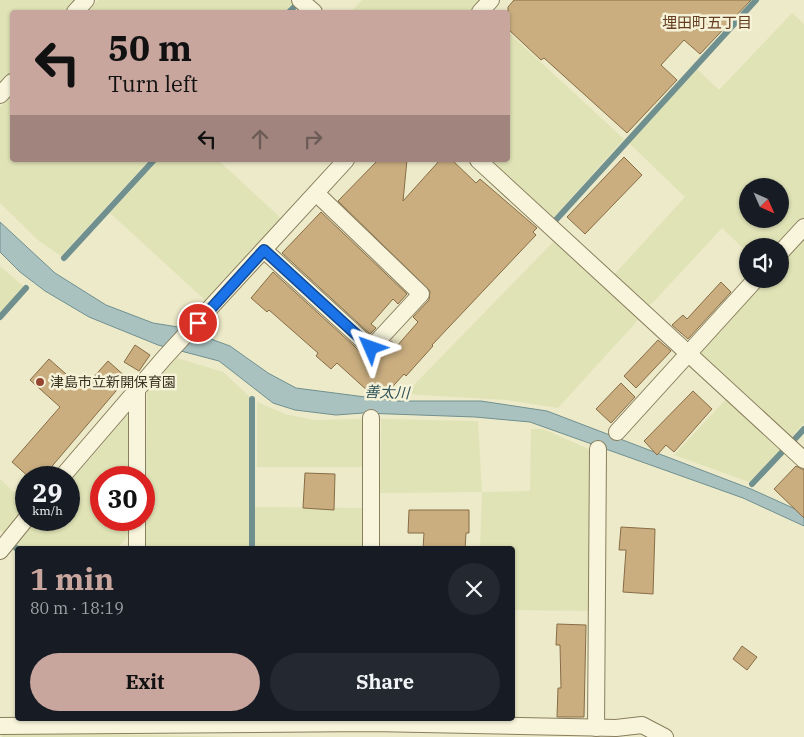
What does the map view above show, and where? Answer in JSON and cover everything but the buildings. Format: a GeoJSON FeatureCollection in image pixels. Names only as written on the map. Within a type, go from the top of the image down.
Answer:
{"type":"FeatureCollection","features":[{"type":"Feature","properties":{"kind":"street"},"geometry":{"type":"LineString","coordinates":[[77,10],[86,0]]}},
{"type":"Feature","properties":{"kind":"street"},"geometry":{"type":"LineString","coordinates":[[300,0],[312,10]]}},
{"type":"Feature","properties":{"kind":"street"},"geometry":{"type":"LineString","coordinates":[[482,10],[491,0]]}},
{"type":"Feature","properties":{"kind":"street"},"geometry":{"type":"LineString","coordinates":[[0,95],[10,84]]}},
{"type":"Feature","properties":{"kind":"street"},"geometry":{"type":"LineString","coordinates":[[72,466],[165,357],[344,162]]}},
{"type":"Feature","properties":{"kind":"street"},"geometry":{"type":"LineString","coordinates":[[480,162],[804,460]]}},
{"type":"Feature","properties":{"kind":"street"},"geometry":{"type":"LineString","coordinates":[[264,250],[371,348],[421,294],[316,194]]}},
{"type":"Feature","properties":{"kind":"street"},"geometry":{"type":"LineString","coordinates":[[789,243],[804,226]]}},
{"type":"Feature","properties":{"kind":"street"},"geometry":{"type":"LineString","coordinates":[[617,432],[748,288]]}},
{"type":"Feature","properties":{"kind":"street"},"geometry":{"type":"LineString","coordinates":[[137,391],[137,466]]}},
{"type":"Feature","properties":{"kind":"street"},"geometry":{"type":"LineString","coordinates":[[371,418],[371,546]]}},
{"type":"Feature","properties":{"kind":"street"},"geometry":{"type":"LineString","coordinates":[[596,728],[598,449]]}},
{"type":"Feature","properties":{"kind":"street"},"geometry":{"type":"LineString","coordinates":[[0,551],[17,531]]}},
{"type":"Feature","properties":{"kind":"street"},"geometry":{"type":"LineString","coordinates":[[137,531],[137,546]]}},
{"type":"Feature","properties":{"kind":"street"},"geometry":{"type":"LineString","coordinates":[[0,726],[136,721],[371,721],[596,728],[642,725],[665,737]]}},
{"type":"Feature","properties":{"kind":"green space"},"geometry":{"type":"Polygon","coordinates":[[[0,0],[77,0],[67,10],[10,10],[10,73],[0,84],[0,0]]]}},
{"type":"Feature","properties":{"kind":"green space"},"geometry":{"type":"Polygon","coordinates":[[[98,0],[289,0],[293,3],[286,10],[89,10],[98,0]]]}},
{"type":"Feature","properties":{"kind":"green space"},"geometry":{"type":"Polygon","coordinates":[[[362,0],[482,0],[472,10],[353,10],[362,0]]]}},
{"type":"Feature","properties":{"kind":"green space"},"geometry":{"type":"Polygon","coordinates":[[[792,13],[804,24],[804,221],[788,238],[739,238],[739,244],[722,228],[647,309],[612,277],[685,197],[629,143],[696,68],[719,90],[792,13]]]}},
{"type":"Feature","properties":{"kind":"green space"},"geometry":{"type":"Polygon","coordinates":[[[510,34],[624,139],[553,218],[490,162],[510,162],[510,34]]]}},
{"type":"Feature","properties":{"kind":"green space"},"geometry":{"type":"Polygon","coordinates":[[[10,96],[10,162],[147,162],[61,256],[39,241],[0,203],[0,107],[10,96]]]}},
{"type":"Feature","properties":{"kind":"green space"},"geometry":{"type":"Polygon","coordinates":[[[156,162],[220,162],[282,219],[207,302],[110,213],[156,162]]]}},
{"type":"Feature","properties":{"kind":"green space"},"geometry":{"type":"Polygon","coordinates":[[[804,234],[804,423],[789,440],[698,357],[699,347],[754,288],[789,288],[789,250],[804,234]]]}},
{"type":"Feature","properties":{"kind":"green space"},"geometry":{"type":"Polygon","coordinates":[[[556,239],[640,318],[558,408],[506,400],[405,394],[556,239]]]}},
{"type":"Feature","properties":{"kind":"green space"},"geometry":{"type":"Polygon","coordinates":[[[0,266],[24,287],[0,313],[0,266]]]}},
{"type":"Feature","properties":{"kind":"green space"},"geometry":{"type":"Polygon","coordinates":[[[177,358],[223,372],[249,396],[249,546],[145,546],[145,531],[155,531],[155,466],[146,466],[147,390],[177,358]]]}},
{"type":"Feature","properties":{"kind":"green space"},"geometry":{"type":"Polygon","coordinates":[[[727,398],[781,449],[749,482],[674,455],[727,398]]]}},
{"type":"Feature","properties":{"kind":"green space"},"geometry":{"type":"Polygon","coordinates":[[[257,402],[285,414],[314,420],[362,419],[362,467],[257,467],[257,402]]]}},
{"type":"Feature","properties":{"kind":"green space"},"geometry":{"type":"Polygon","coordinates":[[[127,415],[130,418],[130,466],[90,466],[90,531],[130,531],[130,534],[120,546],[19,546],[17,544],[28,531],[80,531],[80,470],[127,415]]]}},
{"type":"Feature","properties":{"kind":"green space"},"geometry":{"type":"Polygon","coordinates":[[[381,419],[478,421],[482,492],[380,493],[381,419]]]}},
{"type":"Feature","properties":{"kind":"green space"},"geometry":{"type":"Polygon","coordinates":[[[531,429],[543,429],[591,450],[590,611],[515,610],[515,546],[480,546],[482,492],[530,491],[531,429]]]}},
{"type":"Feature","properties":{"kind":"green space"},"geometry":{"type":"Polygon","coordinates":[[[0,479],[15,493],[15,524],[5,535],[0,530],[0,479]]]}},
{"type":"Feature","properties":{"kind":"green space"},"geometry":{"type":"Polygon","coordinates":[[[255,507],[365,508],[365,546],[255,546],[255,507]]]}},
{"type":"Feature","properties":{"kind":"green space"},"geometry":{"type":"Polygon","coordinates":[[[2,732],[241,737],[2,737],[2,732]]]}},
{"type":"Feature","properties":{"kind":"water"},"geometry":{"type":"Polygon","coordinates":[[[0,222],[55,273],[106,305],[153,323],[178,327],[230,346],[268,373],[296,388],[396,401],[481,401],[547,411],[751,489],[804,513],[804,526],[743,498],[530,422],[475,417],[363,413],[336,415],[295,410],[273,403],[219,361],[158,345],[89,317],[45,291],[20,272],[0,252],[0,222]]]}},
{"type":"Feature","properties":{"kind":"waterway"},"geometry":{"type":"LineString","coordinates":[[554,222],[756,0]]}},
{"type":"Feature","properties":{"kind":"waterway"},"geometry":{"type":"LineString","coordinates":[[291,10],[294,7]]}},
{"type":"Feature","properties":{"kind":"waterway"},"geometry":{"type":"LineString","coordinates":[[64,258],[152,162]]}},
{"type":"Feature","properties":{"kind":"waterway"},"geometry":{"type":"LineString","coordinates":[[0,317],[26,288]]}},
{"type":"Feature","properties":{"kind":"waterway"},"geometry":{"type":"LineString","coordinates":[[252,399],[252,546]]}},
{"type":"Feature","properties":{"kind":"waterway"},"geometry":{"type":"LineString","coordinates":[[793,441],[804,429]]}},
{"type":"Feature","properties":{"kind":"waterway"},"geometry":{"type":"LineString","coordinates":[[752,484],[783,451]]}},
{"type":"Feature","properties":{"kind":"place","name":"津島市立新開保育園"},"geometry":{"type":"Point","coordinates":[40,382]}},
{"type":"Feature","properties":{"kind":"district","name":"埋田町五丁目"},"geometry":{"type":"Point","coordinates":[707,22]}},
{"type":"Feature","properties":{"kind":"route"},"geometry":{"type":"LineString","coordinates":[[198,323],[264,250],[371,348]]}},
{"type":"Feature","properties":{"kind":"water label","name":"善太川"},"geometry":{"type":"Point","coordinates":[387,392]}}]}
